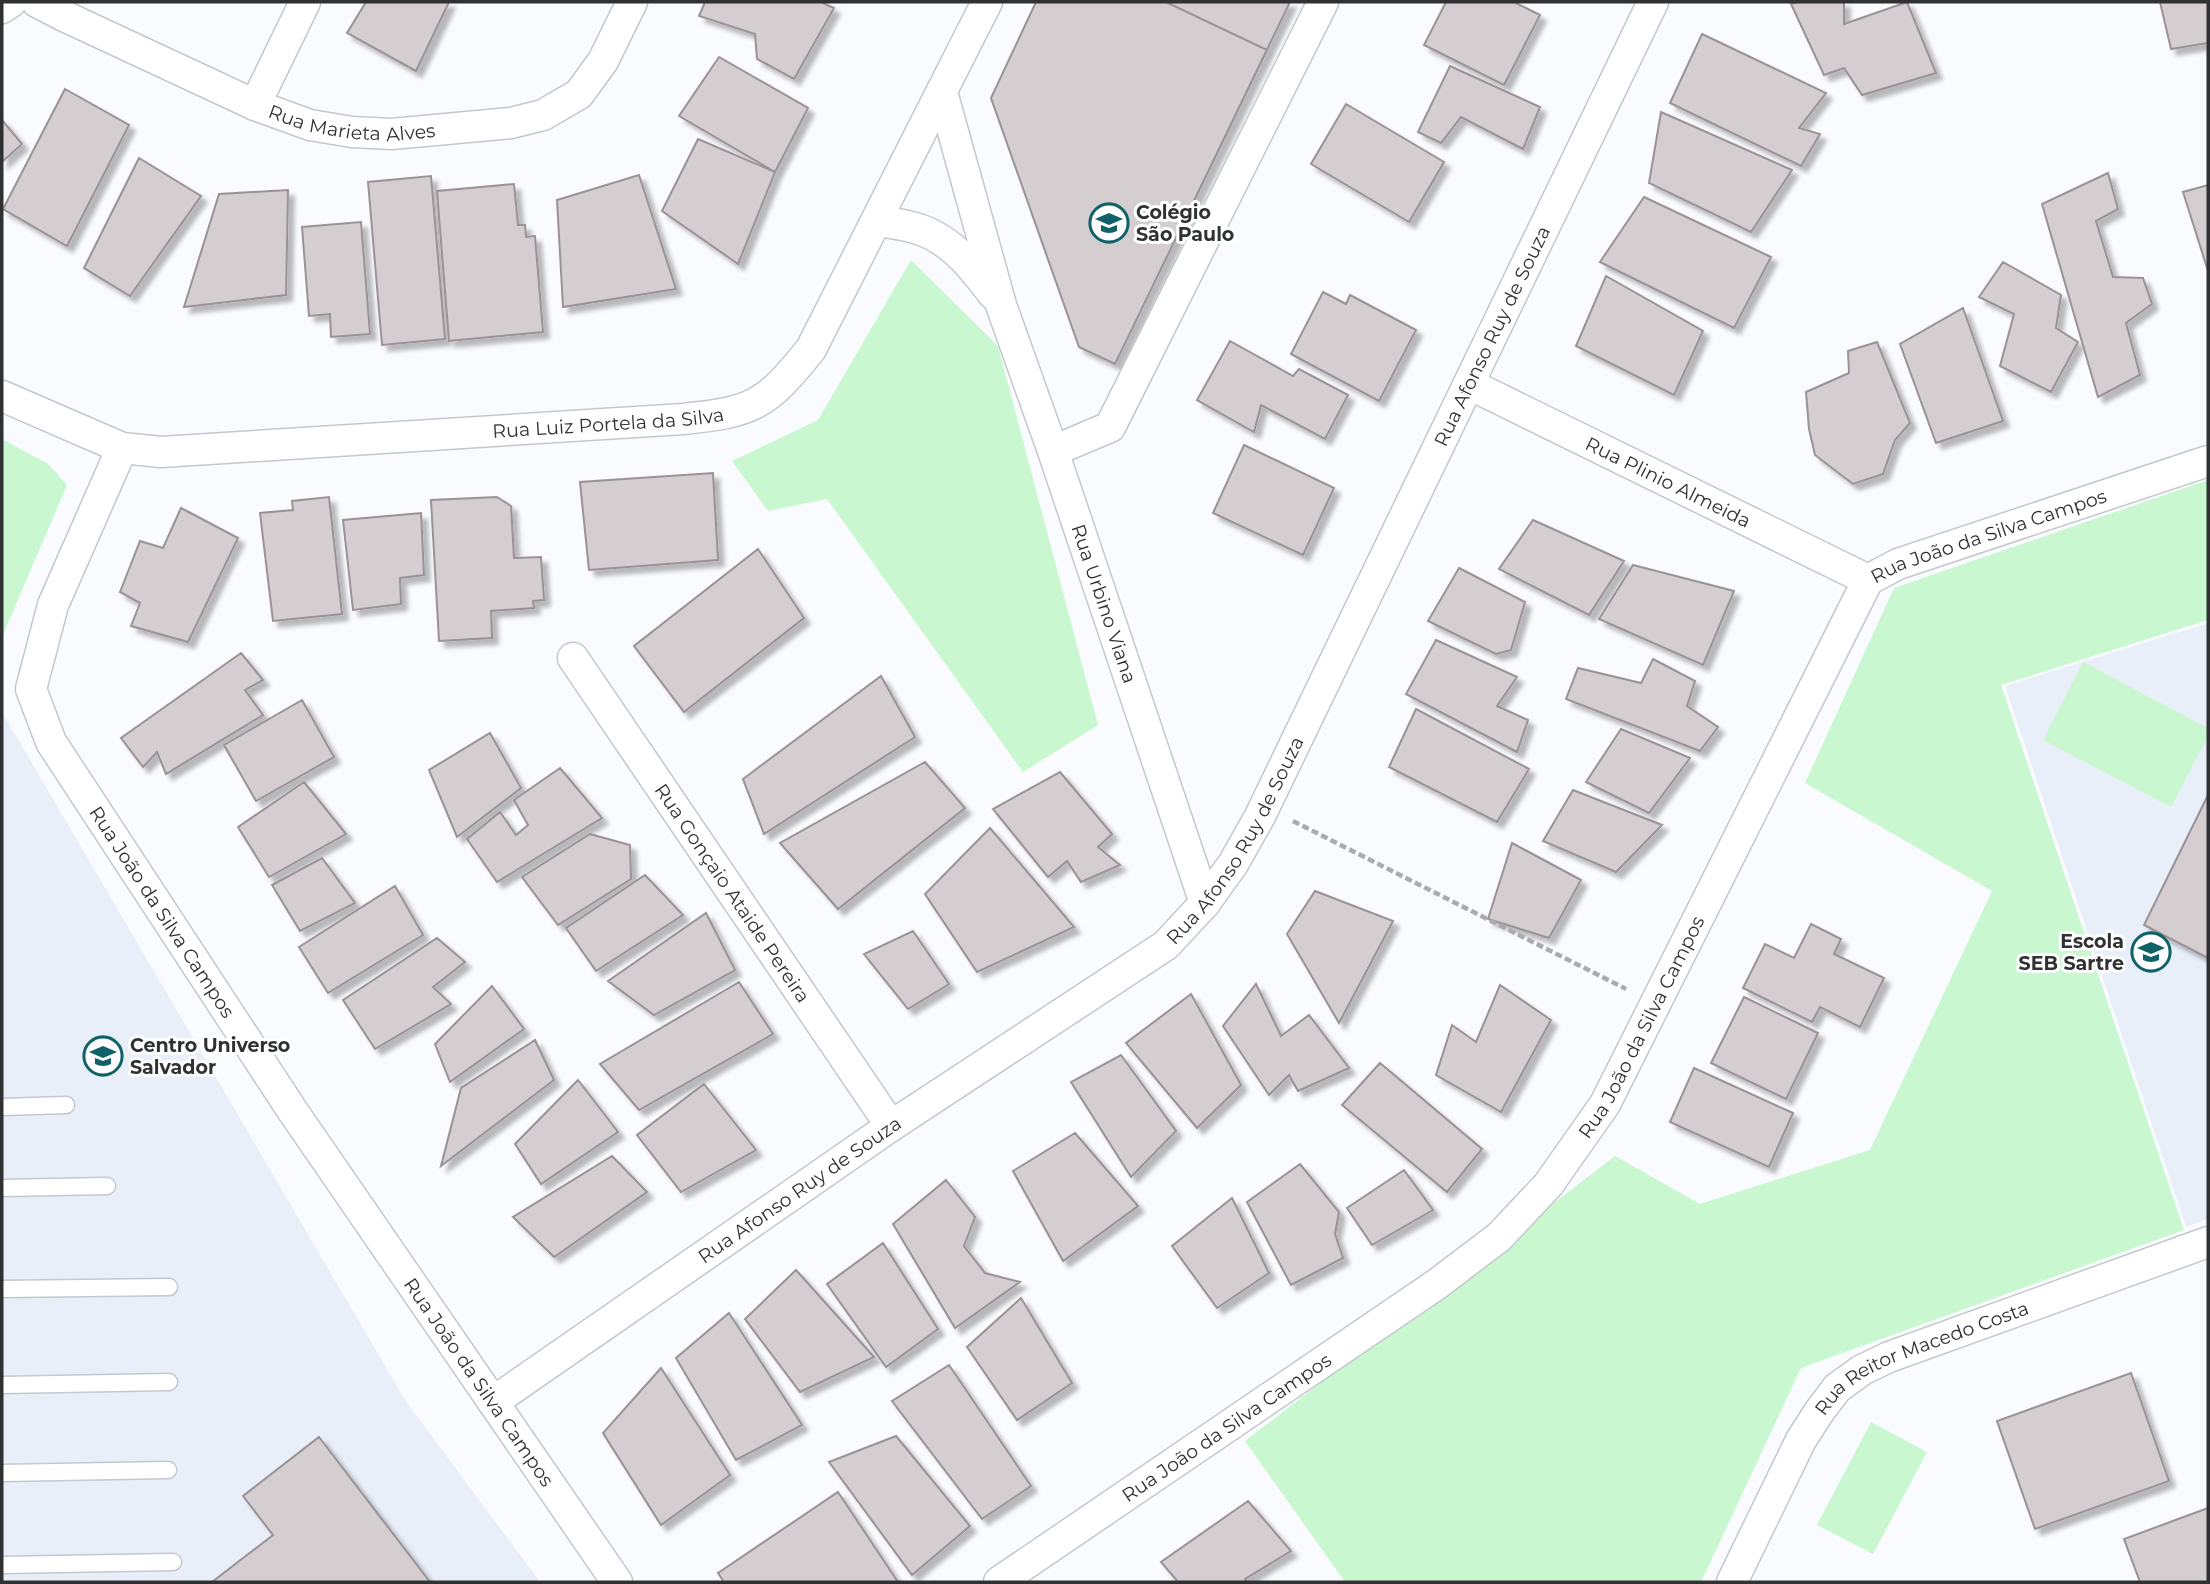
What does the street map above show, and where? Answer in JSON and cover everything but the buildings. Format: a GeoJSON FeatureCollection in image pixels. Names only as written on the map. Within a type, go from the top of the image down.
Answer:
{"type":"FeatureCollection","features":[{"type":"Feature","properties":{"kind":"street"},"geometry":{"type":"LineString","coordinates":[[2,8],[11,2]]}},
{"type":"Feature","properties":{"kind":"street","name":"Rua Marieta Alves"},"geometry":{"type":"LineString","coordinates":[[37,2],[255,105],[310,125],[352,132],[392,134],[510,123],[543,115],[579,94],[603,61],[632,2]]}},
{"type":"Feature","properties":{"kind":"street"},"geometry":{"type":"LineString","coordinates":[[255,105],[305,2]]}},
{"type":"Feature","properties":{"kind":"street","name":"Rua Luiz Portela da Silva"},"geometry":{"type":"LineString","coordinates":[[2,396],[122,449],[161,452],[726,414],[760,402],[785,381],[811,349],[987,2]]}},
{"type":"Feature","properties":{"kind":"street"},"geometry":{"type":"LineString","coordinates":[[1053,451],[1110,427],[1323,2]]}},
{"type":"Feature","properties":{"kind":"street","name":"Rua Afonso Ruy de Souza"},"geometry":{"type":"LineString","coordinates":[[493,1402],[891,1126],[1166,945],[1205,903],[1233,864],[1264,806],[1653,2]]}},
{"type":"Feature","properties":{"kind":"street","name":"Rua Urbino Viana"},"geometry":{"type":"LineString","coordinates":[[942,92],[1001,305],[1205,903]]}},
{"type":"Feature","properties":{"kind":"street","name":"Rua Urbino Viana"},"geometry":{"type":"LineString","coordinates":[[877,221],[916,228],[944,240],[968,261],[1001,305]]}},
{"type":"Feature","properties":{"kind":"street","name":"Rua Plinio Almeida"},"geometry":{"type":"LineString","coordinates":[[1469,384],[1868,580]]}},
{"type":"Feature","properties":{"kind":"street","name":"Rua João da Silva Campos"},"geometry":{"type":"LineString","coordinates":[[122,449],[53,605],[31,689],[51,742],[292,1110],[617,1582]]}},
{"type":"Feature","properties":{"kind":"street","name":"Rua João da Silva Campos"},"geometry":{"type":"LineString","coordinates":[[999,1582],[1437,1284],[1499,1237],[1548,1185],[1605,1104],[1868,580],[1898,564],[2208,461]]}},
{"type":"Feature","properties":{"kind":"street","name":"Rua Gonçaio Ataide Pereira"},"geometry":{"type":"LineString","coordinates":[[573,658],[891,1126]]}},
{"type":"Feature","properties":{"kind":"street","name":"Rua Reitor Macedo Costa"},"geometry":{"type":"LineString","coordinates":[[1732,1582],[1801,1440],[1838,1388],[1862,1370],[1889,1357],[2208,1242]]}},
{"type":"Feature","properties":{"kind":"lane"},"geometry":{"type":"LineString","coordinates":[[2,1107],[66,1105]]}},
{"type":"Feature","properties":{"kind":"lane"},"geometry":{"type":"LineString","coordinates":[[2,1188],[107,1186]]}},
{"type":"Feature","properties":{"kind":"lane"},"geometry":{"type":"LineString","coordinates":[[2,1289],[169,1287]]}},
{"type":"Feature","properties":{"kind":"lane"},"geometry":{"type":"LineString","coordinates":[[2,1385],[169,1382]]}},
{"type":"Feature","properties":{"kind":"lane"},"geometry":{"type":"LineString","coordinates":[[2,1473],[168,1470]]}},
{"type":"Feature","properties":{"kind":"lane"},"geometry":{"type":"LineString","coordinates":[[2,1565],[173,1562]]}},
{"type":"Feature","properties":{"kind":"path"},"geometry":{"type":"LineString","coordinates":[[1264,806],[1656,1004]]}},
{"type":"Feature","properties":{"kind":"shaded area","name":"Escola SEB Sartre"},"geometry":{"type":"Polygon","coordinates":[[[2208,623],[2208,1219],[2186,1227],[2005,686],[2208,623]]]}},
{"type":"Feature","properties":{"kind":"shaded area","name":"Centro Universo Salvador"},"geometry":{"type":"Polygon","coordinates":[[[2,712],[405,1400],[540,1582],[2,1582],[2,712]]]}},
{"type":"Feature","properties":{"kind":"green space"},"geometry":{"type":"Polygon","coordinates":[[[911,260],[998,346],[1098,725],[1023,772],[827,499],[768,511],[732,461],[818,420],[911,260]]]}},
{"type":"Feature","properties":{"kind":"green space"},"geometry":{"type":"Polygon","coordinates":[[[2,439],[48,464],[67,485],[2,637],[2,439]]]}},
{"type":"Feature","properties":{"kind":"green space"},"geometry":{"type":"Polygon","coordinates":[[[2208,480],[2208,620],[2001,685],[2184,1230],[1801,1368],[1701,1582],[1345,1582],[1245,1441],[1615,1156],[1700,1204],[1870,1150],[1992,891],[1805,783],[1894,588],[2208,480]]]}},
{"type":"Feature","properties":{"kind":"green space"},"geometry":{"type":"Polygon","coordinates":[[[2083,662],[2208,728],[2208,736],[2171,807],[2043,740],[2083,662]]]}},
{"type":"Feature","properties":{"kind":"green space"},"geometry":{"type":"Polygon","coordinates":[[[1871,1422],[1927,1452],[1873,1554],[1817,1525],[1871,1422]]]}},
{"type":"Feature","properties":{"kind":"place","name":"Colégio São Paulo"},"geometry":{"type":"Point","coordinates":[1109,223]}},
{"type":"Feature","properties":{"kind":"place","name":"Escola SEB Sartre"},"geometry":{"type":"Point","coordinates":[2151,952]}},
{"type":"Feature","properties":{"kind":"place","name":"Centro Universo Salvador"},"geometry":{"type":"Point","coordinates":[103,1056]}}]}
